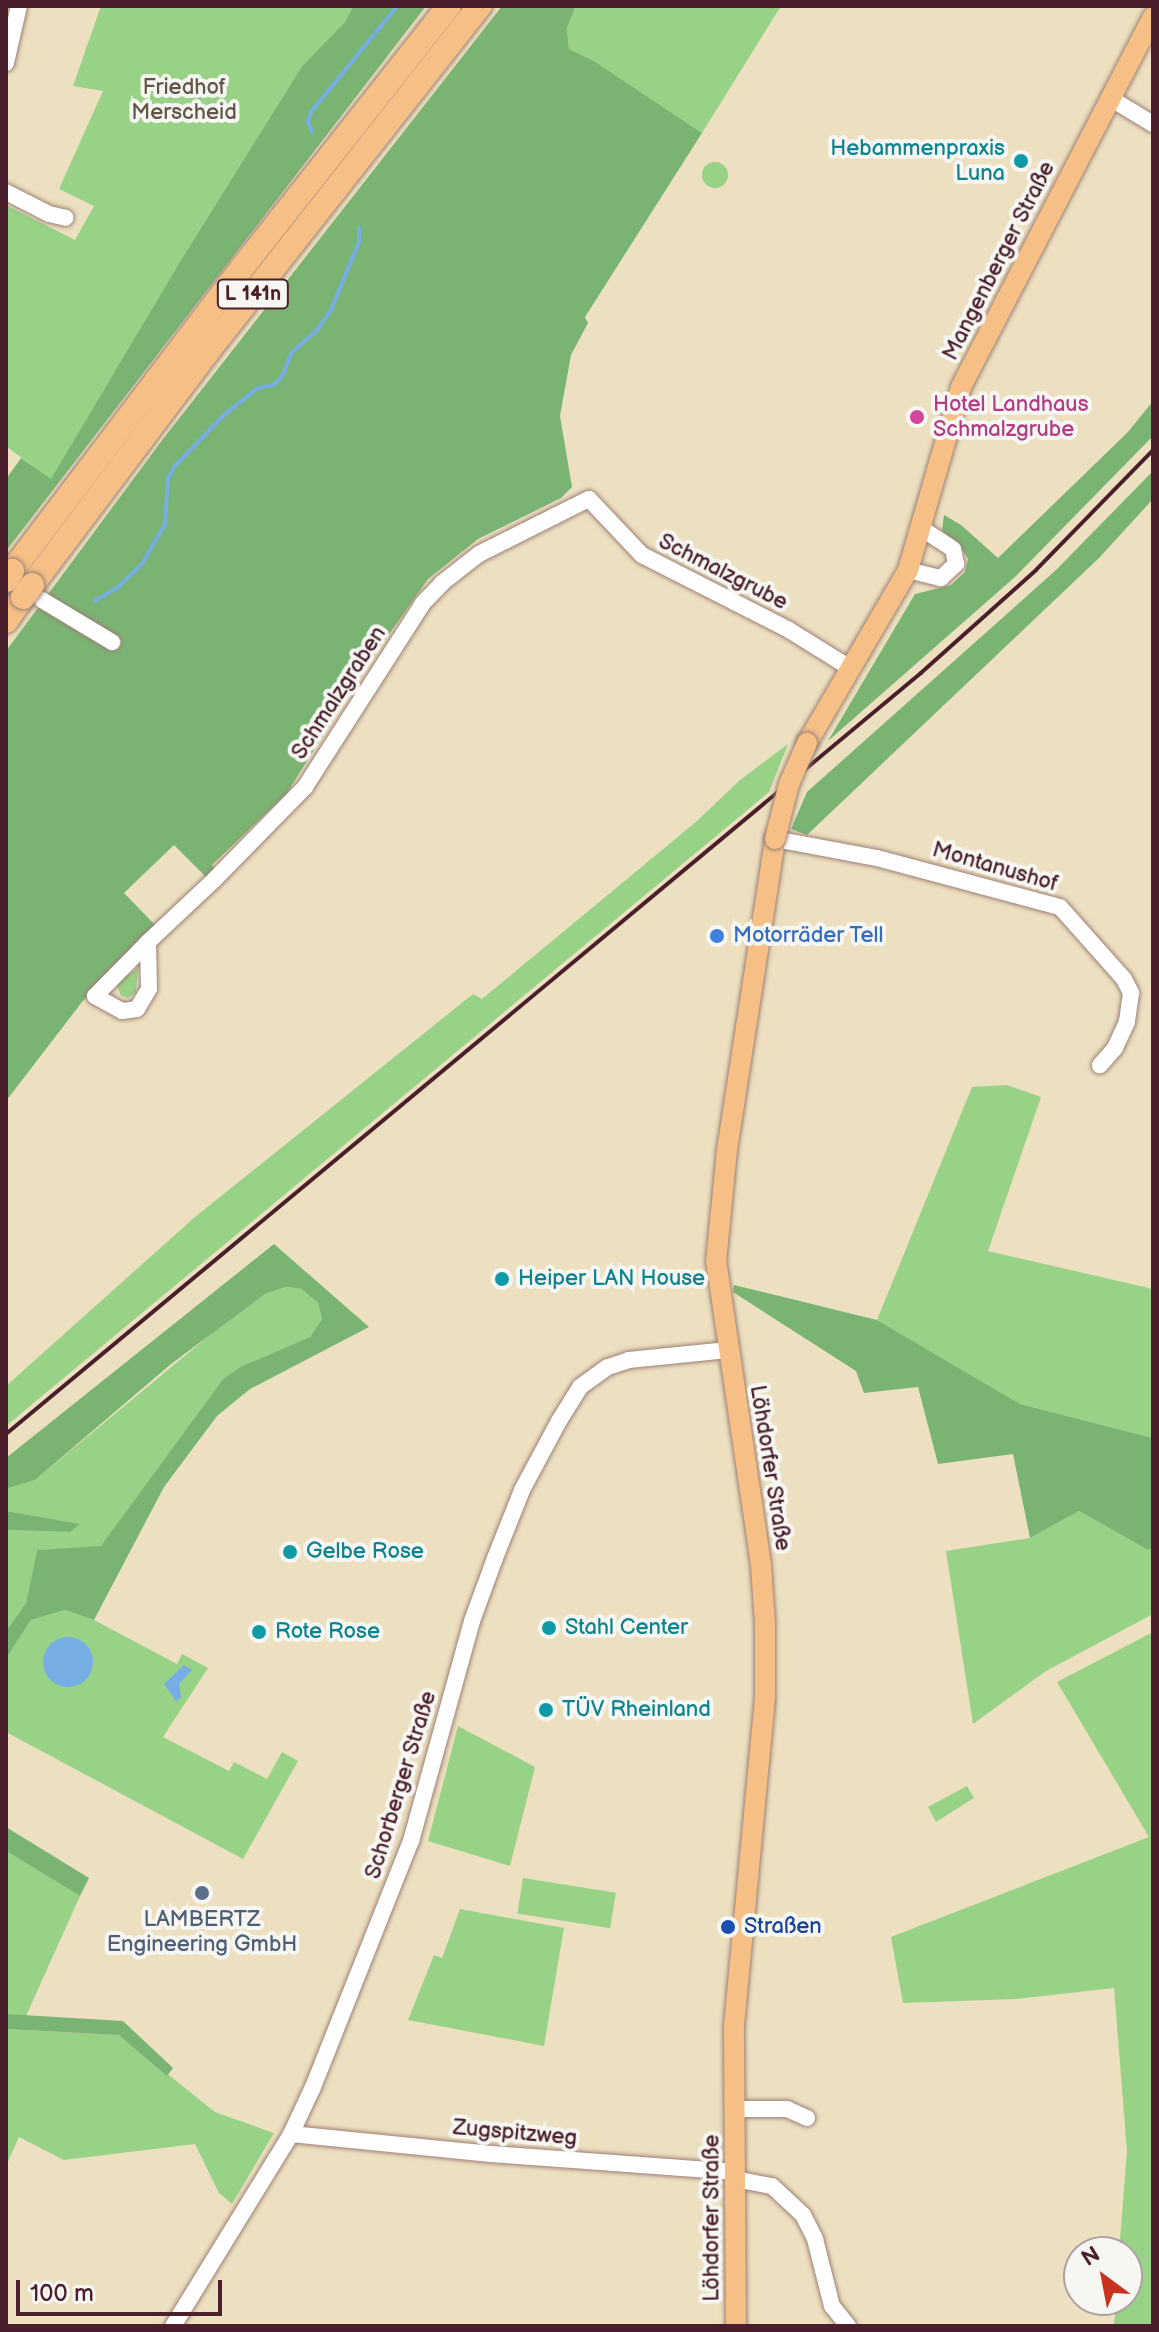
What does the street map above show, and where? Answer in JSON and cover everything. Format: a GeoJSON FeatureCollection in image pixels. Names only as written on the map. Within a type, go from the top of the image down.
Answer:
{"type":"FeatureCollection","features":[{"type":"Feature","properties":{"kind":"highway","name":"L 141n"},"geometry":{"type":"LineString","coordinates":[[6,621],[23,587],[242,268],[449,6]]}},
{"type":"Feature","properties":{"kind":"highway","name":"L 141n"},"geometry":{"type":"LineString","coordinates":[[23,587],[480,6]]}},
{"type":"Feature","properties":{"kind":"main road","name":"Mangenberger Straße"},"geometry":{"type":"LineString","coordinates":[[775,839],[789,784],[807,743],[908,570],[961,387],[1153,17]]}},
{"type":"Feature","properties":{"kind":"main road","name":"Löhdorfer Straße"},"geometry":{"type":"LineString","coordinates":[[736,2326],[737,1970],[765,1695],[765,1624],[761,1565],[716,1262],[775,839]]}},
{"type":"Feature","properties":{"kind":"street"},"geometry":{"type":"LineString","coordinates":[[6,63],[14,10]]}},
{"type":"Feature","properties":{"kind":"street"},"geometry":{"type":"LineString","coordinates":[[1110,98],[1153,124]]}},
{"type":"Feature","properties":{"kind":"street"},"geometry":{"type":"LineString","coordinates":[[6,192],[49,214],[66,218]]}},
{"type":"Feature","properties":{"kind":"street","name":"Schmalzgrube"},"geometry":{"type":"LineString","coordinates":[[589,499],[626,541],[652,561],[789,630],[850,668]]}},
{"type":"Feature","properties":{"kind":"street","name":"Schmalzgraben"},"geometry":{"type":"LineString","coordinates":[[148,942],[305,787],[423,603],[442,583],[479,554],[589,499]]}},
{"type":"Feature","properties":{"kind":"street"},"geometry":{"type":"LineString","coordinates":[[908,570],[941,578],[956,564],[956,554],[948,544],[921,528]]}},
{"type":"Feature","properties":{"kind":"street"},"geometry":{"type":"LineString","coordinates":[[23,587],[112,642]]}},
{"type":"Feature","properties":{"kind":"street","name":"Montanushof"},"geometry":{"type":"LineString","coordinates":[[775,839],[877,858],[1060,907],[1124,979],[1131,993],[1127,1022],[1115,1048],[1100,1065]]}},
{"type":"Feature","properties":{"kind":"street","name":"Schorberger Straße"},"geometry":{"type":"LineString","coordinates":[[173,2326],[291,2134],[411,1841],[472,1621],[495,1558],[522,1490],[559,1421],[580,1387],[608,1367],[629,1360],[727,1350]]}},
{"type":"Feature","properties":{"kind":"street","name":"Löhdorfer Straße"},"geometry":{"type":"LineString","coordinates":[[735,2109],[787,2109],[807,2118]]}},
{"type":"Feature","properties":{"kind":"street","name":"Zugspitzweg"},"geometry":{"type":"LineString","coordinates":[[291,2134],[736,2176]]}},
{"type":"Feature","properties":{"kind":"street"},"geometry":{"type":"LineString","coordinates":[[736,2176],[772,2186],[803,2215],[815,2239],[832,2306],[848,2326]]}},
{"type":"Feature","properties":{"kind":"green space","name":"Friedhof Merscheid"},"geometry":{"type":"Polygon","coordinates":[[[101,6],[353,6],[345,22],[302,66],[178,265],[51,480],[6,446],[6,205],[75,240],[94,206],[59,189],[103,91],[73,86],[101,6]]]}},
{"type":"Feature","properties":{"kind":"green space"},"geometry":{"type":"Polygon","coordinates":[[[353,6],[426,6],[6,551],[6,479],[21,458],[51,479],[178,265],[302,66],[345,22],[353,6]]]}},
{"type":"Feature","properties":{"kind":"green space"},"geometry":{"type":"Polygon","coordinates":[[[502,6],[576,6],[567,28],[569,49],[594,61],[702,133],[585,317],[588,323],[571,355],[560,416],[572,487],[561,498],[478,539],[428,579],[361,674],[287,793],[212,865],[215,869],[206,877],[174,845],[124,893],[156,926],[82,1002],[6,1101],[6,651],[163,439],[502,6]]]}},
{"type":"Feature","properties":{"kind":"green space"},"geometry":{"type":"Polygon","coordinates":[[[576,6],[781,6],[702,133],[594,61],[569,49],[567,28],[576,6]]]}},
{"type":"Feature","properties":{"kind":"green space"},"geometry":{"type":"Polygon","coordinates":[[[715,162],[724,166],[728,175],[724,184],[715,188],[706,184],[702,175],[706,166],[715,162]]]}},
{"type":"Feature","properties":{"kind":"green space"},"geometry":{"type":"Polygon","coordinates":[[[1153,401],[1153,436],[1015,577],[828,741],[915,594],[951,585],[965,572],[968,559],[958,543],[942,531],[944,515],[961,525],[998,558],[1128,432],[1153,401]]]}},
{"type":"Feature","properties":{"kind":"green space"},"geometry":{"type":"Polygon","coordinates":[[[1153,471],[1153,499],[1099,558],[807,835],[791,829],[807,792],[1056,570],[1153,471]]]}},
{"type":"Feature","properties":{"kind":"green space"},"geometry":{"type":"Polygon","coordinates":[[[788,744],[769,792],[6,1426],[6,1386],[195,1217],[473,994],[482,999],[697,821],[740,780],[788,744]]]}},
{"type":"Feature","properties":{"kind":"green space"},"geometry":{"type":"Polygon","coordinates":[[[138,968],[136,992],[128,998],[121,996],[116,983],[138,968]]]}},
{"type":"Feature","properties":{"kind":"green space"},"geometry":{"type":"Polygon","coordinates":[[[1007,1085],[1041,1097],[988,1251],[1153,1289],[1153,1438],[1020,1404],[877,1320],[972,1087],[1007,1085]]]}},
{"type":"Feature","properties":{"kind":"green space"},"geometry":{"type":"Polygon","coordinates":[[[274,1244],[369,1327],[250,1389],[217,1416],[164,1487],[94,1620],[65,1610],[31,1620],[6,1659],[6,1631],[26,1603],[37,1550],[101,1546],[223,1379],[242,1366],[310,1337],[322,1319],[318,1303],[302,1289],[286,1287],[265,1294],[171,1364],[35,1480],[6,1489],[6,1458],[274,1244]]]}},
{"type":"Feature","properties":{"kind":"green space"},"geometry":{"type":"Polygon","coordinates":[[[734,1285],[877,1320],[1020,1404],[1153,1438],[1153,1548],[1148,1550],[1079,1511],[1030,1538],[1013,1454],[938,1464],[918,1387],[864,1393],[856,1371],[733,1292],[734,1285]]]}},
{"type":"Feature","properties":{"kind":"green space"},"geometry":{"type":"Polygon","coordinates":[[[286,1287],[303,1289],[318,1303],[322,1319],[310,1337],[242,1366],[223,1379],[101,1547],[37,1550],[26,1603],[6,1631],[6,1530],[70,1532],[79,1524],[6,1511],[6,1489],[35,1480],[240,1310],[265,1294],[286,1287]]]}},
{"type":"Feature","properties":{"kind":"green space"},"geometry":{"type":"Polygon","coordinates":[[[6,1511],[80,1524],[70,1532],[6,1530],[6,1511]]]}},
{"type":"Feature","properties":{"kind":"green space"},"geometry":{"type":"Polygon","coordinates":[[[1079,1511],[1148,1550],[1153,1548],[1153,1614],[1046,1671],[973,1724],[946,1551],[1030,1538],[1079,1511]]]}},
{"type":"Feature","properties":{"kind":"green space"},"geometry":{"type":"Polygon","coordinates":[[[65,1610],[94,1620],[177,1664],[182,1654],[208,1668],[163,1737],[229,1771],[234,1762],[267,1779],[282,1752],[298,1761],[243,1859],[6,1732],[6,1659],[31,1620],[65,1610]]]}},
{"type":"Feature","properties":{"kind":"green space"},"geometry":{"type":"Polygon","coordinates":[[[1153,1632],[1153,2326],[1114,2326],[1115,2316],[1143,2316],[1143,2236],[1120,2236],[1127,2151],[1114,1988],[1016,1999],[903,2003],[891,1937],[1149,1837],[1057,1682],[1153,1632]]]}},
{"type":"Feature","properties":{"kind":"green space"},"geometry":{"type":"Polygon","coordinates":[[[458,1726],[535,1767],[510,1866],[428,1841],[458,1726]]]}},
{"type":"Feature","properties":{"kind":"green space"},"geometry":{"type":"Polygon","coordinates":[[[967,1786],[974,1798],[936,1822],[928,1807],[967,1786]]]}},
{"type":"Feature","properties":{"kind":"green space"},"geometry":{"type":"Polygon","coordinates":[[[6,1827],[89,1878],[80,1896],[6,1851],[6,1827]]]}},
{"type":"Feature","properties":{"kind":"green space"},"geometry":{"type":"Polygon","coordinates":[[[6,1851],[80,1896],[26,2016],[6,2014],[6,1851]]]}},
{"type":"Feature","properties":{"kind":"green space"},"geometry":{"type":"Polygon","coordinates":[[[523,1878],[616,1893],[610,1928],[517,1914],[523,1878]]]}},
{"type":"Feature","properties":{"kind":"green space"},"geometry":{"type":"Polygon","coordinates":[[[460,1909],[564,1928],[544,2046],[408,2020],[434,1955],[442,1958],[460,1909]]]}},
{"type":"Feature","properties":{"kind":"green space"},"geometry":{"type":"Polygon","coordinates":[[[6,2014],[123,2021],[173,2068],[167,2076],[119,2035],[6,2029],[6,2014]]]}},
{"type":"Feature","properties":{"kind":"green space"},"geometry":{"type":"Polygon","coordinates":[[[6,2029],[119,2035],[215,2112],[274,2133],[232,2204],[219,2193],[195,2144],[64,2160],[19,2137],[6,2166],[6,2029]]]}},
{"type":"Feature","properties":{"kind":"water"},"geometry":{"type":"Polygon","coordinates":[[[68,1637],[85,1645],[93,1662],[85,1679],[68,1687],[51,1679],[43,1662],[51,1645],[68,1637]]]}},
{"type":"Feature","properties":{"kind":"water"},"geometry":{"type":"Polygon","coordinates":[[[184,1665],[192,1670],[179,1684],[181,1698],[176,1701],[164,1684],[184,1665]]]}},
{"type":"Feature","properties":{"kind":"waterway"},"geometry":{"type":"LineString","coordinates":[[312,132],[308,122],[311,112],[397,6]]}},
{"type":"Feature","properties":{"kind":"waterway"},"geometry":{"type":"LineString","coordinates":[[95,601],[117,588],[142,564],[165,524],[168,478],[174,467],[225,414],[258,388],[273,385],[281,378],[292,352],[317,330],[331,310],[359,242],[359,228]]}},
{"type":"Feature","properties":{"kind":"railway"},"geometry":{"type":"LineString","coordinates":[[6,1434],[921,673],[1036,570],[1153,450]]}},
{"type":"Feature","properties":{"kind":"place","name":"Hebammenpraxis Luna"},"geometry":{"type":"Point","coordinates":[1021,161]}},
{"type":"Feature","properties":{"kind":"place","name":"Hotel Landhaus Schmalzgrube"},"geometry":{"type":"Point","coordinates":[917,417]}},
{"type":"Feature","properties":{"kind":"place","name":"Motorräder Tell"},"geometry":{"type":"Point","coordinates":[717,936]}},
{"type":"Feature","properties":{"kind":"place","name":"Heiper LAN House"},"geometry":{"type":"Point","coordinates":[502,1279]}},
{"type":"Feature","properties":{"kind":"place","name":"Gelbe Rose"},"geometry":{"type":"Point","coordinates":[290,1552]}},
{"type":"Feature","properties":{"kind":"place","name":"Stahl Center"},"geometry":{"type":"Point","coordinates":[549,1628]}},
{"type":"Feature","properties":{"kind":"place","name":"Rote Rose"},"geometry":{"type":"Point","coordinates":[259,1632]}},
{"type":"Feature","properties":{"kind":"place","name":"TÜV Rheinland"},"geometry":{"type":"Point","coordinates":[546,1710]}},
{"type":"Feature","properties":{"kind":"place","name":"LAMBERTZ Engineering GmbH"},"geometry":{"type":"Point","coordinates":[202,1893]}},
{"type":"Feature","properties":{"kind":"place","name":"Straßen"},"geometry":{"type":"Point","coordinates":[728,1927]}}]}
